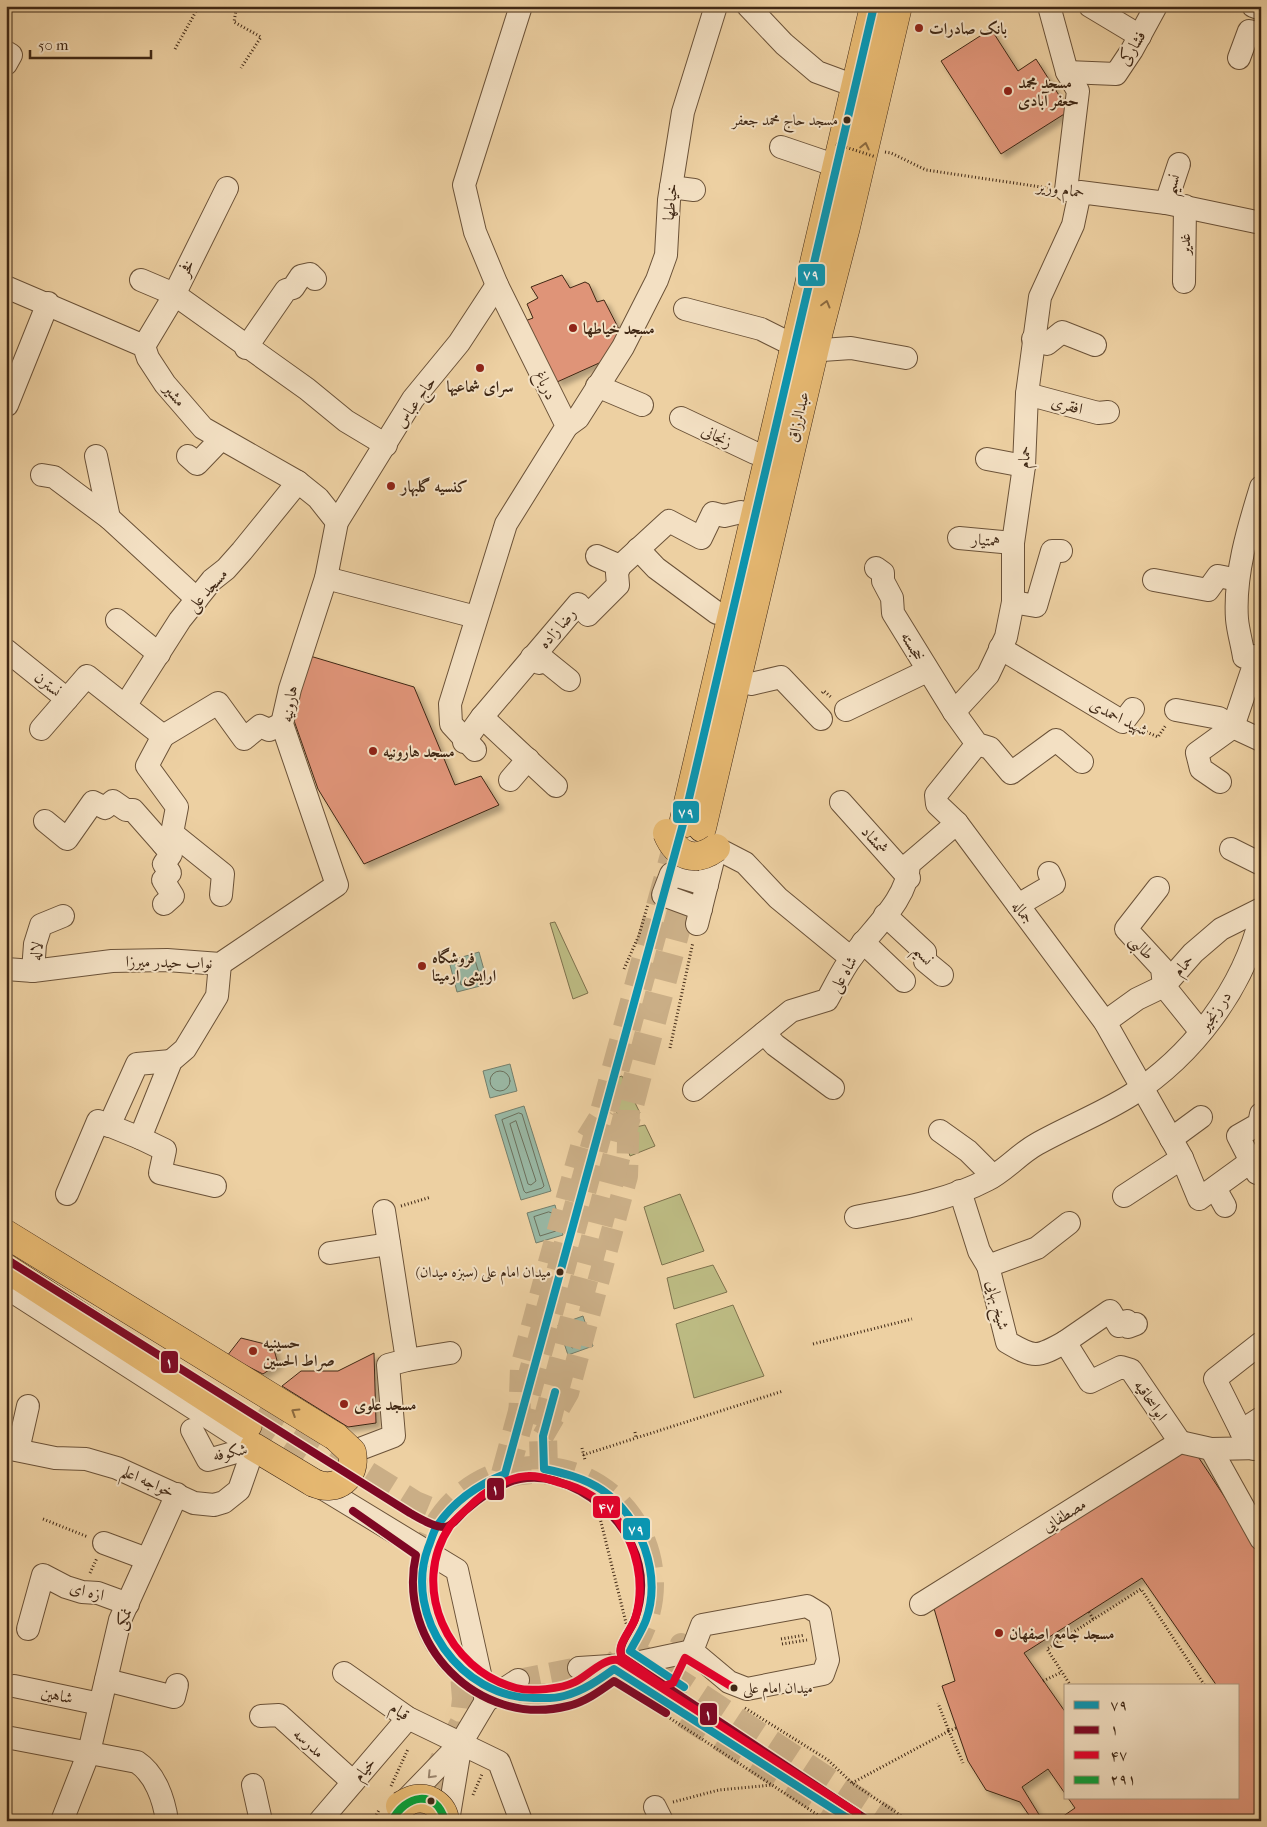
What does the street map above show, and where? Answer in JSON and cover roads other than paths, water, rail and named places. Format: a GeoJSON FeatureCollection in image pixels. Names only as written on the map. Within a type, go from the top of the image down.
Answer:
{"type":"FeatureCollection","features":[{"type":"Feature","properties":{"kind":"main road","name":"عبدالرزاق"},"geometry":{"type":"LineString","coordinates":[[692,834],[806,336],[836,155],[874,6]]}},
{"type":"Feature","properties":{"kind":"main road","name":"عبدالرزاق"},"geometry":{"type":"LineString","coordinates":[[806,336],[870,153],[898,6]]}},
{"type":"Feature","properties":{"kind":"main road"},"geometry":{"type":"LineString","coordinates":[[806,336],[826,375],[751,684],[692,834],[717,613],[740,512],[780,348],[806,336]]}},
{"type":"Feature","properties":{"kind":"main road"},"geometry":{"type":"LineString","coordinates":[[6,1234],[344,1445],[352,1469],[341,1483],[324,1487],[314,1483],[254,1427],[6,1247]]}},
{"type":"Feature","properties":{"kind":"main road"},"geometry":{"type":"LineString","coordinates":[[8,1279],[254,1427]]}},
{"type":"Feature","properties":{"kind":"main road"},"geometry":{"type":"LineString","coordinates":[[391,1805],[415,1798],[433,1801],[444,1813],[446,1821]]}},
{"type":"Feature","properties":{"kind":"street","name":"درباغ"},"geometry":{"type":"LineString","coordinates":[[521,6],[464,185],[475,232],[497,285],[567,426]]}},
{"type":"Feature","properties":{"kind":"street","name":"خیاطها"},"geometry":{"type":"LineString","coordinates":[[567,426],[578,418],[623,347],[657,280],[666,255],[671,187],[683,112],[716,6]]}},
{"type":"Feature","properties":{"kind":"street"},"geometry":{"type":"LineString","coordinates":[[748,6],[784,44],[817,72],[855,86]]}},
{"type":"Feature","properties":{"kind":"street","name":"حمام"},"geometry":{"type":"LineString","coordinates":[[954,712],[988,675],[1006,637],[1013,602],[1013,543],[1024,466],[1027,394],[1033,339],[1040,297],[1073,225],[1078,91],[1067,72],[1049,6]]}},
{"type":"Feature","properties":{"kind":"street"},"geometry":{"type":"LineString","coordinates":[[1090,6],[1140,36]]}},
{"type":"Feature","properties":{"kind":"street","name":"فشارکی"},"geometry":{"type":"LineString","coordinates":[[1067,72],[1116,74],[1156,6]]}},
{"type":"Feature","properties":{"kind":"street"},"geometry":{"type":"LineString","coordinates":[[1239,58],[1249,31],[1261,35]]}},
{"type":"Feature","properties":{"kind":"street"},"geometry":{"type":"LineString","coordinates":[[6,52],[11,55],[6,64]]}},
{"type":"Feature","properties":{"kind":"street"},"geometry":{"type":"LineString","coordinates":[[781,147],[836,155]]}},
{"type":"Feature","properties":{"kind":"street","name":"نسیم"},"geometry":{"type":"LineString","coordinates":[[1175,205],[1178,164]]}},
{"type":"Feature","properties":{"kind":"street"},"geometry":{"type":"LineString","coordinates":[[671,187],[694,190]]}},
{"type":"Feature","properties":{"kind":"street","name":"حمام وزیر"},"geometry":{"type":"LineString","coordinates":[[1073,191],[1175,205],[1261,223]]}},
{"type":"Feature","properties":{"kind":"street","name":"فخر"},"geometry":{"type":"LineString","coordinates":[[144,346],[229,194]]}},
{"type":"Feature","properties":{"kind":"street","name":"غدیر"},"geometry":{"type":"LineString","coordinates":[[1175,205],[1184,282]]}},
{"type":"Feature","properties":{"kind":"street"},"geometry":{"type":"LineString","coordinates":[[246,348],[286,290],[293,288],[301,276],[310,274],[315,279]]}},
{"type":"Feature","properties":{"kind":"street"},"geometry":{"type":"LineString","coordinates":[[141,280],[174,294],[246,348],[307,389],[346,421],[386,445]]}},
{"type":"Feature","properties":{"kind":"street","name":"حاج عباس"},"geometry":{"type":"LineString","coordinates":[[337,522],[386,445],[412,399],[459,343],[497,285]]}},
{"type":"Feature","properties":{"kind":"street"},"geometry":{"type":"LineString","coordinates":[[6,287],[48,303],[144,346]]}},
{"type":"Feature","properties":{"kind":"street"},"geometry":{"type":"LineString","coordinates":[[8,405],[48,303]]}},
{"type":"Feature","properties":{"kind":"street"},"geometry":{"type":"LineString","coordinates":[[685,309],[761,329],[806,336],[851,348],[906,358]]}},
{"type":"Feature","properties":{"kind":"street"},"geometry":{"type":"LineString","coordinates":[[1033,339],[1047,344],[1062,332],[1094,345]]}},
{"type":"Feature","properties":{"kind":"street","name":"مشیر"},"geometry":{"type":"LineString","coordinates":[[144,346],[148,358],[165,384],[203,428],[298,482],[318,498],[337,522]]}},
{"type":"Feature","properties":{"kind":"street"},"geometry":{"type":"LineString","coordinates":[[597,386],[642,405]]}},
{"type":"Feature","properties":{"kind":"street","name":"افقری"},"geometry":{"type":"LineString","coordinates":[[1027,394],[1098,413],[1108,412]]}},
{"type":"Feature","properties":{"kind":"street","name":"زنجانی"},"geometry":{"type":"LineString","coordinates":[[681,418],[755,454]]}},
{"type":"Feature","properties":{"kind":"street"},"geometry":{"type":"LineString","coordinates":[[326,578],[476,618],[506,524],[567,426]]}},
{"type":"Feature","properties":{"kind":"street"},"geometry":{"type":"LineString","coordinates":[[188,456],[196,464],[222,439]]}},
{"type":"Feature","properties":{"kind":"street"},"geometry":{"type":"LineString","coordinates":[[68,489],[96,456],[109,518]]}},
{"type":"Feature","properties":{"kind":"street"},"geometry":{"type":"LineString","coordinates":[[987,459],[1024,466]]}},
{"type":"Feature","properties":{"kind":"street"},"geometry":{"type":"LineString","coordinates":[[42,475],[54,477],[109,518],[197,598]]}},
{"type":"Feature","properties":{"kind":"street","name":"مسجد علی"},"geometry":{"type":"LineString","coordinates":[[125,706],[197,598],[212,580],[226,569],[242,551],[298,482]]}},
{"type":"Feature","properties":{"kind":"street"},"geometry":{"type":"LineString","coordinates":[[1220,782],[1201,769],[1198,753],[1233,727],[1259,656],[1244,657],[1237,619],[1238,580],[1251,519],[1261,487]]}},
{"type":"Feature","properties":{"kind":"street"},"geometry":{"type":"LineString","coordinates":[[597,556],[620,566],[669,521],[701,538],[713,513],[724,516],[740,512]]}},
{"type":"Feature","properties":{"kind":"street","name":"هارونیه"},"geometry":{"type":"LineString","coordinates":[[337,522],[326,578],[293,680],[282,724],[338,885]]}},
{"type":"Feature","properties":{"kind":"street","name":"همتیار"},"geometry":{"type":"LineString","coordinates":[[959,538],[1013,543]]}},
{"type":"Feature","properties":{"kind":"street"},"geometry":{"type":"LineString","coordinates":[[638,549],[656,568],[717,613]]}},
{"type":"Feature","properties":{"kind":"street"},"geometry":{"type":"LineString","coordinates":[[1013,602],[1036,606],[1052,551],[1061,552]]}},
{"type":"Feature","properties":{"kind":"street","name":"رضا زاده"},"geometry":{"type":"LineString","coordinates":[[476,618],[450,704],[455,735],[482,717],[578,604],[588,615],[618,585],[616,573],[620,566]]}},
{"type":"Feature","properties":{"kind":"street","name":"خجسته"},"geometry":{"type":"LineString","coordinates":[[846,710],[927,671],[893,613],[892,598],[883,581],[882,573],[876,568]]}},
{"type":"Feature","properties":{"kind":"street"},"geometry":{"type":"LineString","coordinates":[[1154,580],[1208,590],[1218,576],[1238,580]]}},
{"type":"Feature","properties":{"kind":"street"},"geometry":{"type":"LineString","coordinates":[[117,620],[158,654]]}},
{"type":"Feature","properties":{"kind":"street","name":"شهید احمدی"},"geometry":{"type":"LineString","coordinates":[[1000,648],[1128,716]]}},
{"type":"Feature","properties":{"kind":"street","name":"نسترن"},"geometry":{"type":"LineString","coordinates":[[6,650],[67,699]]}},
{"type":"Feature","properties":{"kind":"street"},"geometry":{"type":"LineString","coordinates":[[532,657],[539,663],[543,659],[569,680]]}},
{"type":"Feature","properties":{"kind":"street"},"geometry":{"type":"LineString","coordinates":[[927,671],[977,744],[990,748],[1011,773],[1056,740],[1082,762]]}},
{"type":"Feature","properties":{"kind":"street"},"geometry":{"type":"LineString","coordinates":[[40,729],[87,676],[163,736]]}},
{"type":"Feature","properties":{"kind":"street"},"geometry":{"type":"LineString","coordinates":[[751,684],[781,677],[816,713]]}},
{"type":"Feature","properties":{"kind":"street"},"geometry":{"type":"LineString","coordinates":[[164,904],[173,896],[163,880],[170,872],[164,864],[171,854],[167,838],[177,807],[147,766],[163,736],[218,703],[244,739],[260,726],[269,730],[282,724]]}},
{"type":"Feature","properties":{"kind":"street"},"geometry":{"type":"LineString","coordinates":[[1176,710],[1220,718],[1233,727],[1261,740]]}},
{"type":"Feature","properties":{"kind":"street"},"geometry":{"type":"LineString","coordinates":[[482,717],[556,786]]}},
{"type":"Feature","properties":{"kind":"street","name":"جماله"},"geometry":{"type":"LineString","coordinates":[[977,744],[936,794],[937,804],[957,823],[1105,1022],[1177,1149],[1199,1199],[1220,1197],[1256,1167]]}},
{"type":"Feature","properties":{"kind":"street"},"geometry":{"type":"LineString","coordinates":[[510,780],[528,759]]}},
{"type":"Feature","properties":{"kind":"street"},"geometry":{"type":"LineString","coordinates":[[45,821],[67,839],[93,802],[105,808],[114,800],[126,810],[133,810],[167,838],[223,874],[221,895]]}},
{"type":"Feature","properties":{"kind":"street","name":"شمشاد"},"geometry":{"type":"LineString","coordinates":[[841,802],[908,878]]}},
{"type":"Feature","properties":{"kind":"street","name":"شاه علی"},"geometry":{"type":"LineString","coordinates":[[694,1090],[791,1011],[827,1000],[857,950],[897,900],[908,878],[909,864],[957,823]]}},
{"type":"Feature","properties":{"kind":"street"},"geometry":{"type":"LineString","coordinates":[[692,834],[707,885],[699,917],[663,895],[671,874],[707,885]]}},
{"type":"Feature","properties":{"kind":"street"},"geometry":{"type":"LineString","coordinates":[[692,834],[745,863],[778,898],[904,981]]}},
{"type":"Feature","properties":{"kind":"street"},"geometry":{"type":"LineString","coordinates":[[1231,849],[1261,864]]}},
{"type":"Feature","properties":{"kind":"street"},"geometry":{"type":"LineString","coordinates":[[1018,904],[1054,884],[1049,873]]}},
{"type":"Feature","properties":{"kind":"street","name":"نواب حیدر میرزا"},"geometry":{"type":"LineString","coordinates":[[6,969],[33,971],[112,961],[167,960],[220,964],[338,885]]}},
{"type":"Feature","properties":{"kind":"street","name":"طالبی"},"geometry":{"type":"LineString","coordinates":[[1158,888],[1126,929],[1162,968],[1164,986],[1201,1032]]}},
{"type":"Feature","properties":{"kind":"street","name":"حمام"},"geometry":{"type":"LineString","coordinates":[[1105,1022],[1137,999],[1164,986],[1192,953],[1221,929],[1261,909]]}},
{"type":"Feature","properties":{"kind":"street","name":"نسیم"},"geometry":{"type":"LineString","coordinates":[[885,915],[925,952],[925,961],[942,975]]}},
{"type":"Feature","properties":{"kind":"street","name":"لاله"},"geometry":{"type":"LineString","coordinates":[[33,971],[35,944],[41,925],[63,916]]}},
{"type":"Feature","properties":{"kind":"street","name":"در زنجیر"},"geometry":{"type":"LineString","coordinates":[[1142,1087],[1160,1075],[1190,1047],[1222,1003],[1258,945],[1261,916]]}},
{"type":"Feature","properties":{"kind":"street"},"geometry":{"type":"LineString","coordinates":[[140,1138],[172,1062],[185,1049],[217,996],[220,964]]}},
{"type":"Feature","properties":{"kind":"street"},"geometry":{"type":"LineString","coordinates":[[764,1033],[775,1045],[832,1088]]}},
{"type":"Feature","properties":{"kind":"street"},"geometry":{"type":"LineString","coordinates":[[109,1126],[137,1064],[172,1062]]}},
{"type":"Feature","properties":{"kind":"street"},"geometry":{"type":"LineString","coordinates":[[856,1217],[907,1207],[960,1191],[993,1176],[1035,1145],[1129,1096],[1142,1087]]}},
{"type":"Feature","properties":{"kind":"street"},"geometry":{"type":"LineString","coordinates":[[1124,1196],[1177,1149],[1201,1117]]}},
{"type":"Feature","properties":{"kind":"street"},"geometry":{"type":"LineString","coordinates":[[67,1194],[98,1121],[165,1150],[160,1173],[215,1186]]}},
{"type":"Feature","properties":{"kind":"street"},"geometry":{"type":"LineString","coordinates":[[1256,1167],[1238,1136],[1260,1121]]}},
{"type":"Feature","properties":{"kind":"street"},"geometry":{"type":"LineString","coordinates":[[940,1131],[968,1151],[993,1176]]}},
{"type":"Feature","properties":{"kind":"street","name":"شیخ بهایی"},"geometry":{"type":"LineString","coordinates":[[960,1191],[979,1251],[988,1266],[1007,1342],[1028,1355],[1046,1354],[1110,1311],[1119,1326],[1127,1321],[1128,1326],[1136,1324]]}},
{"type":"Feature","properties":{"kind":"street"},"geometry":{"type":"LineString","coordinates":[[384,1211],[407,1360]]}},
{"type":"Feature","properties":{"kind":"street"},"geometry":{"type":"LineString","coordinates":[[988,1266],[1037,1248],[1069,1223]]}},
{"type":"Feature","properties":{"kind":"street"},"geometry":{"type":"LineString","coordinates":[[330,1253],[389,1244]]}},
{"type":"Feature","properties":{"kind":"street","name":"ابواسحاقیه"},"geometry":{"type":"LineString","coordinates":[[1065,1342],[1090,1382],[1121,1367],[1131,1370],[1180,1442]]}},
{"type":"Feature","properties":{"kind":"street"},"geometry":{"type":"LineString","coordinates":[[1252,1443],[1215,1379],[1261,1343]]}},
{"type":"Feature","properties":{"kind":"street"},"geometry":{"type":"LineString","coordinates":[[344,1445],[394,1436],[388,1365],[450,1353]]}},
{"type":"Feature","properties":{"kind":"street"},"geometry":{"type":"LineString","coordinates":[[12,1449],[28,1406]]}},
{"type":"Feature","properties":{"kind":"street"},"geometry":{"type":"LineString","coordinates":[[1252,1443],[1261,1418]]}},
{"type":"Feature","properties":{"kind":"street","name":"شکوفه"},"geometry":{"type":"LineString","coordinates":[[192,1430],[208,1460],[254,1427]]}},
{"type":"Feature","properties":{"kind":"street","name":"خواجه اعلم"},"geometry":{"type":"LineString","coordinates":[[12,1449],[55,1458],[94,1461],[118,1468],[194,1503],[214,1505],[224,1502],[239,1490],[254,1427]]}},
{"type":"Feature","properties":{"kind":"street"},"geometry":{"type":"LineString","coordinates":[[1180,1442],[1210,1448],[1252,1443]]}},
{"type":"Feature","properties":{"kind":"street","name":"مصطفایی"},"geometry":{"type":"LineString","coordinates":[[921,1604],[1180,1442]]}},
{"type":"Feature","properties":{"kind":"street"},"geometry":{"type":"LineString","coordinates":[[1210,1448],[1254,1517],[1261,1539]]}},
{"type":"Feature","properties":{"kind":"street"},"geometry":{"type":"LineString","coordinates":[[314,1483],[457,1570],[486,1701]]}},
{"type":"Feature","properties":{"kind":"street","name":"نمکی"},"geometry":{"type":"LineString","coordinates":[[62,1821],[89,1752],[120,1620],[177,1494]]}},
{"type":"Feature","properties":{"kind":"street"},"geometry":{"type":"LineString","coordinates":[[104,1543],[147,1559]]}},
{"type":"Feature","properties":{"kind":"street","name":"ازه ای"},"geometry":{"type":"LineString","coordinates":[[28,1629],[43,1575],[66,1587],[82,1592],[98,1592],[128,1604]]}},
{"type":"Feature","properties":{"kind":"street"},"geometry":{"type":"LineString","coordinates":[[807,1606],[820,1614],[828,1660],[823,1674],[746,1688],[729,1682],[692,1651],[702,1625],[807,1606]]}},
{"type":"Feature","properties":{"kind":"street"},"geometry":{"type":"LineString","coordinates":[[579,1668],[631,1664],[692,1651]]}},
{"type":"Feature","properties":{"kind":"street","name":"قیام"},"geometry":{"type":"LineString","coordinates":[[344,1672],[414,1721],[499,1762],[521,1821]]}},
{"type":"Feature","properties":{"kind":"street"},"geometry":{"type":"LineString","coordinates":[[106,1680],[174,1697],[177,1685]]}},
{"type":"Feature","properties":{"kind":"street"},"geometry":{"type":"LineString","coordinates":[[391,1805],[461,1743],[486,1701],[518,1680]]}},
{"type":"Feature","properties":{"kind":"street","name":"شاهین"},"geometry":{"type":"LineString","coordinates":[[14,1686],[100,1704]]}},
{"type":"Feature","properties":{"kind":"street","name":"مدرسه"},"geometry":{"type":"LineString","coordinates":[[261,1716],[279,1715],[318,1762],[353,1782]]}},
{"type":"Feature","properties":{"kind":"street","name":"خیام"},"geometry":{"type":"LineString","coordinates":[[320,1821],[353,1782],[414,1721]]}},
{"type":"Feature","properties":{"kind":"street"},"geometry":{"type":"LineString","coordinates":[[6,1738],[137,1762],[147,1769],[164,1803],[167,1821]]}},
{"type":"Feature","properties":{"kind":"street"},"geometry":{"type":"LineString","coordinates":[[446,1821],[461,1743]]}},
{"type":"Feature","properties":{"kind":"street"},"geometry":{"type":"LineString","coordinates":[[254,1785],[261,1821]]}},
{"type":"Feature","properties":{"kind":"water"},"geometry":{"type":"Polygon","coordinates":[[[479,952],[488,984],[457,992],[449,961],[479,952]]]}},
{"type":"Feature","properties":{"kind":"water"},"geometry":{"type":"Polygon","coordinates":[[[510,1064],[517,1091],[490,1098],[483,1071],[510,1064]]]}},
{"type":"Feature","properties":{"kind":"water"},"geometry":{"type":"Polygon","coordinates":[[[524,1106],[551,1191],[521,1200],[495,1115],[524,1106]]]}},
{"type":"Feature","properties":{"kind":"water"},"geometry":{"type":"Polygon","coordinates":[[[555,1205],[563,1235],[536,1243],[527,1213],[555,1205]]]}},
{"type":"Feature","properties":{"kind":"water"},"geometry":{"type":"Polygon","coordinates":[[[583,1316],[593,1346],[568,1355],[558,1325],[583,1316]]]}},
{"type":"Feature","properties":{"kind":"tunnel"},"geometry":{"type":"LineString","coordinates":[[505,1474],[682,826]]}},
{"type":"Feature","properties":{"kind":"tunnel"},"geometry":{"type":"LineString","coordinates":[[544,1469],[543,1436],[696,854]]}},
{"type":"Feature","properties":{"kind":"tunnel"},"geometry":{"type":"LineString","coordinates":[[519,1425],[521,1367],[548,1266],[581,1147],[605,1109]]}},
{"type":"Feature","properties":{"kind":"tunnel"},"geometry":{"type":"LineString","coordinates":[[543,1436],[568,1393],[627,1176],[629,1110]]}},
{"type":"Feature","properties":{"kind":"tunnel"},"geometry":{"type":"LineString","coordinates":[[260,1408],[415,1505],[444,1517]]}},
{"type":"Feature","properties":{"kind":"tunnel"},"geometry":{"type":"LineString","coordinates":[[248,1425],[301,1462]]}},
{"type":"Feature","properties":{"kind":"tunnel"},"geometry":{"type":"LineString","coordinates":[[525,1470],[547,1470],[580,1478],[600,1489],[617,1503],[631,1520],[642,1540],[650,1573],[650,1584],[648,1606],[642,1628],[631,1648],[617,1665],[600,1679],[580,1690],[547,1698],[525,1698],[492,1690],[482,1685],[463,1672],[448,1657],[430,1628],[422,1595],[422,1573],[430,1540],[435,1530],[448,1511],[463,1496],[492,1478],[525,1470]]}},
{"type":"Feature","properties":{"kind":"tunnel"},"geometry":{"type":"LineString","coordinates":[[666,1676],[681,1644],[685,1646]]}},
{"type":"Feature","properties":{"kind":"tunnel"},"geometry":{"type":"LineString","coordinates":[[630,1651],[888,1821]]}},
{"type":"Feature","properties":{"kind":"tunnel"},"geometry":{"type":"LineString","coordinates":[[518,1680],[579,1668]]}},
{"type":"Feature","properties":{"kind":"tunnel"},"geometry":{"type":"LineString","coordinates":[[614,1669],[852,1821]]}},
{"type":"Feature","properties":{"kind":"tunnel"},"geometry":{"type":"LineString","coordinates":[[411,1821],[463,1725],[466,1699],[464,1674]]}},
{"type":"Feature","properties":{"kind":"place","name":"بانک صادرات"},"geometry":{"type":"Point","coordinates":[919,28]}},
{"type":"Feature","properties":{"kind":"place","name":"مسجد مجمد حعفر آبادی"},"geometry":{"type":"Point","coordinates":[1008,91]}},
{"type":"Feature","properties":{"kind":"place","name":"مسجد حاج محمد جعفر"},"geometry":{"type":"Point","coordinates":[847,120]}},
{"type":"Feature","properties":{"kind":"place","name":"مسجد خیاطها"},"geometry":{"type":"Point","coordinates":[573,328]}},
{"type":"Feature","properties":{"kind":"place","name":"سرای شماعیها"},"geometry":{"type":"Point","coordinates":[480,368]}},
{"type":"Feature","properties":{"kind":"place","name":"کنسیه گلبهار"},"geometry":{"type":"Point","coordinates":[391,486]}},
{"type":"Feature","properties":{"kind":"place","name":"مسجد هارونیه"},"geometry":{"type":"Point","coordinates":[373,751]}},
{"type":"Feature","properties":{"kind":"place","name":"فروشگاه ارایشی ارمیتا"},"geometry":{"type":"Point","coordinates":[422,966]}},
{"type":"Feature","properties":{"kind":"place","name":"میدان امام علی (سبزه میدان)"},"geometry":{"type":"Point","coordinates":[560,1272]}},
{"type":"Feature","properties":{"kind":"place","name":"حسینیه صراط الحسین"},"geometry":{"type":"Point","coordinates":[253,1351]}},
{"type":"Feature","properties":{"kind":"place","name":"مسجد علوی"},"geometry":{"type":"Point","coordinates":[344,1404]}},
{"type":"Feature","properties":{"kind":"place","name":"مسجد جامع اصفهان"},"geometry":{"type":"Point","coordinates":[999,1633]}},
{"type":"Feature","properties":{"kind":"place","name":"میدان امام علی"},"geometry":{"type":"Point","coordinates":[734,1688]}}]}
